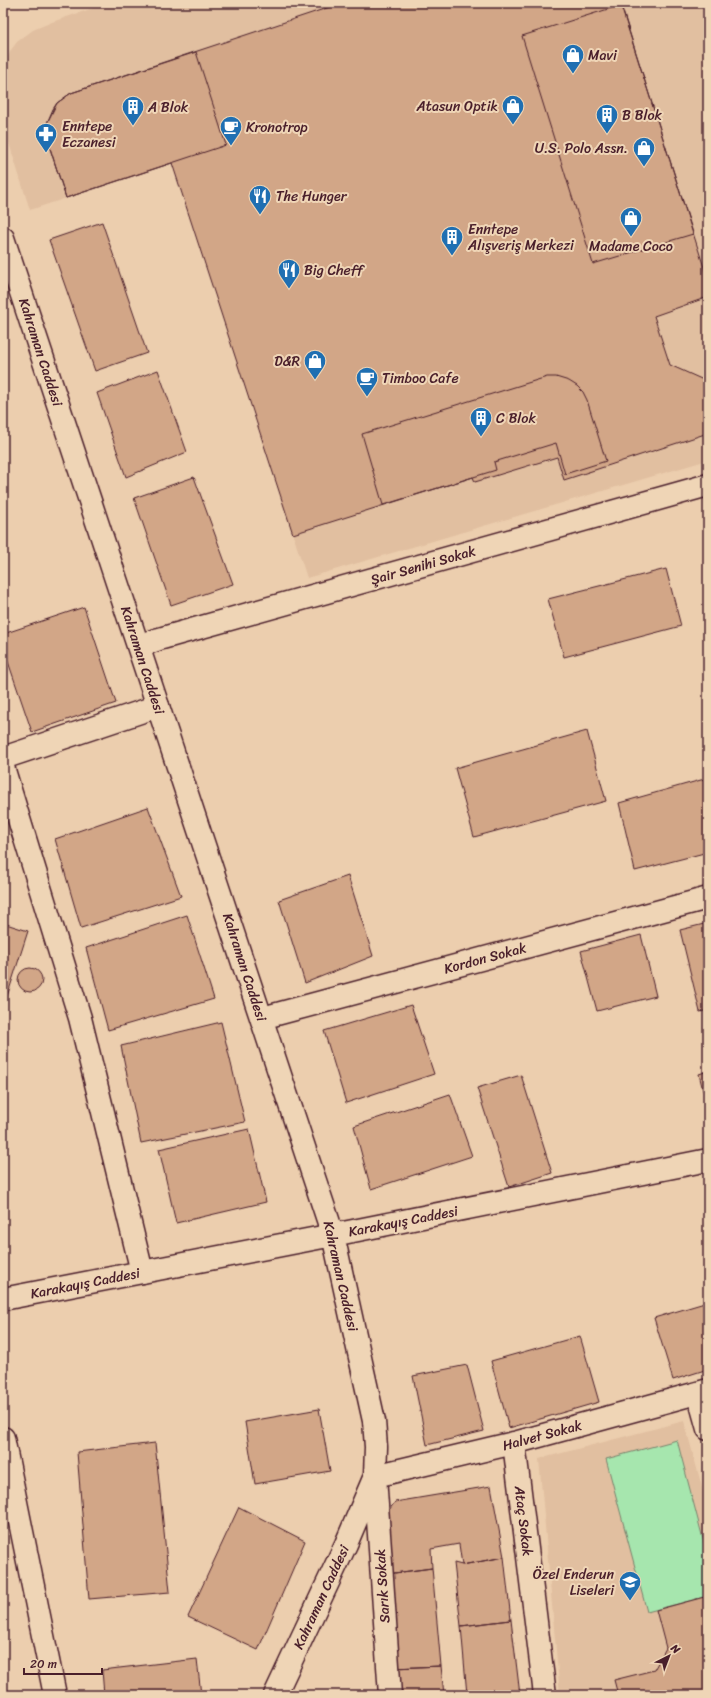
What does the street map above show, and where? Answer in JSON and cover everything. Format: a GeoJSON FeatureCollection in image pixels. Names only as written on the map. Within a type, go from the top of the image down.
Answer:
{"type":"FeatureCollection","features":[{"type":"Feature","properties":{"kind":"street","name":"Kahraman Caddesi"},"geometry":{"type":"LineString","coordinates":[[4,242],[333,1235],[374,1421],[376,1447],[375,1476],[346,1544],[276,1695]]}},
{"type":"Feature","properties":{"kind":"street","name":"Şair Senihi Sokak"},"geometry":{"type":"LineString","coordinates":[[139,646],[159,639],[708,485]]}},
{"type":"Feature","properties":{"kind":"street"},"geometry":{"type":"LineString","coordinates":[[3,758],[158,706]]}},
{"type":"Feature","properties":{"kind":"street"},"geometry":{"type":"LineString","coordinates":[[3,767],[80,1018],[142,1272]]}},
{"type":"Feature","properties":{"kind":"street","name":"Kordon Sokak"},"geometry":{"type":"LineString","coordinates":[[262,1018],[708,898]]}},
{"type":"Feature","properties":{"kind":"street","name":"Karakayış Caddesi"},"geometry":{"type":"LineString","coordinates":[[3,1298],[333,1235],[708,1160]]}},
{"type":"Feature","properties":{"kind":"street"},"geometry":{"type":"LineString","coordinates":[[703,1392],[708,1429]]}},
{"type":"Feature","properties":{"kind":"street","name":"Halvet Sokak"},"geometry":{"type":"LineString","coordinates":[[375,1476],[514,1443],[703,1392]]}},
{"type":"Feature","properties":{"kind":"street"},"geometry":{"type":"LineString","coordinates":[[3,1438],[55,1695]]}},
{"type":"Feature","properties":{"kind":"street","name":"Ataç Sokak"},"geometry":{"type":"LineString","coordinates":[[514,1443],[546,1695]]}},
{"type":"Feature","properties":{"kind":"street","name":"Sarık Sokak"},"geometry":{"type":"LineString","coordinates":[[375,1476],[390,1695]]}},
{"type":"Feature","properties":{"kind":"shaded area","name":"Enntepe Alışveriş Merkezi"},"geometry":{"type":"Polygon","coordinates":[[[108,3],[707,3],[708,460],[307,578],[173,163],[30,210],[3,124],[3,70],[6,60],[17,42],[33,30],[108,3]]]}},
{"type":"Feature","properties":{"kind":"shaded area","name":"Özel Enderun Liseleri"},"geometry":{"type":"Polygon","coordinates":[[[684,1421],[708,1509],[708,1695],[560,1695],[539,1459],[684,1421]]]}},
{"type":"Feature","properties":{"kind":"green space"},"geometry":{"type":"Polygon","coordinates":[[[677,1440],[708,1558],[708,1596],[647,1612],[606,1459],[677,1440]]]}},
{"type":"Feature","properties":{"kind":"building","name":"Enntepe Alışveriş Merkezi"},"geometry":{"type":"Polygon","coordinates":[[[342,3],[620,3],[708,280],[708,297],[654,316],[670,365],[708,382],[708,433],[564,480],[557,457],[475,482],[473,477],[293,534],[172,163],[66,198],[47,139],[46,130],[47,123],[57,103],[71,93],[342,3]]]}},
{"type":"Feature","properties":{"kind":"building","name":"B Blok"},"geometry":{"type":"Polygon","coordinates":[[[621,5],[693,234],[593,264],[522,36],[621,5]]]}},
{"type":"Feature","properties":{"kind":"building","name":"A Blok"},"geometry":{"type":"Polygon","coordinates":[[[196,52],[226,145],[66,198],[47,139],[47,123],[57,103],[71,93],[196,52]]]}},
{"type":"Feature","properties":{"kind":"building"},"geometry":{"type":"Polygon","coordinates":[[[102,222],[147,353],[95,371],[49,240],[102,222]]]}},
{"type":"Feature","properties":{"kind":"building"},"geometry":{"type":"Polygon","coordinates":[[[158,370],[187,452],[126,477],[97,393],[158,370]]]}},
{"type":"Feature","properties":{"kind":"building","name":"C Blok"},"geometry":{"type":"Polygon","coordinates":[[[547,377],[556,377],[569,381],[583,392],[587,400],[606,461],[565,474],[556,443],[494,462],[496,470],[383,505],[362,434],[547,377]]]}},
{"type":"Feature","properties":{"kind":"building"},"geometry":{"type":"Polygon","coordinates":[[[194,477],[233,584],[171,605],[134,498],[194,477]]]}},
{"type":"Feature","properties":{"kind":"building"},"geometry":{"type":"Polygon","coordinates":[[[666,569],[681,626],[564,657],[548,599],[666,569]]]}},
{"type":"Feature","properties":{"kind":"building"},"geometry":{"type":"Polygon","coordinates":[[[84,607],[116,703],[32,732],[3,647],[3,634],[84,607]]]}},
{"type":"Feature","properties":{"kind":"building"},"geometry":{"type":"Polygon","coordinates":[[[587,731],[606,801],[474,837],[455,768],[587,731]]]}},
{"type":"Feature","properties":{"kind":"building"},"geometry":{"type":"Polygon","coordinates":[[[708,778],[708,852],[635,871],[619,803],[708,778]]]}},
{"type":"Feature","properties":{"kind":"building"},"geometry":{"type":"Polygon","coordinates":[[[148,807],[181,896],[81,928],[55,839],[148,807]]]}},
{"type":"Feature","properties":{"kind":"building"},"geometry":{"type":"Polygon","coordinates":[[[348,876],[373,956],[305,983],[279,900],[348,876]]]}},
{"type":"Feature","properties":{"kind":"building"},"geometry":{"type":"Polygon","coordinates":[[[187,915],[214,999],[108,1030],[86,948],[187,915]]]}},
{"type":"Feature","properties":{"kind":"building"},"geometry":{"type":"Polygon","coordinates":[[[3,923],[28,931],[3,1009],[3,923]]]}},
{"type":"Feature","properties":{"kind":"building"},"geometry":{"type":"Polygon","coordinates":[[[708,923],[708,1010],[700,1012],[680,930],[708,923]]]}},
{"type":"Feature","properties":{"kind":"building"},"geometry":{"type":"Polygon","coordinates":[[[641,935],[656,996],[597,1011],[581,951],[641,935]]]}},
{"type":"Feature","properties":{"kind":"building"},"geometry":{"type":"Polygon","coordinates":[[[25,968],[35,968],[42,975],[42,985],[35,992],[25,992],[18,985],[18,975],[25,968]]]}},
{"type":"Feature","properties":{"kind":"building"},"geometry":{"type":"Polygon","coordinates":[[[411,1005],[434,1074],[346,1103],[324,1031],[411,1005]]]}},
{"type":"Feature","properties":{"kind":"building"},"geometry":{"type":"Polygon","coordinates":[[[221,1022],[245,1122],[141,1143],[121,1046],[221,1022]]]}},
{"type":"Feature","properties":{"kind":"building"},"geometry":{"type":"Polygon","coordinates":[[[708,1071],[708,1111],[699,1074],[708,1071]]]}},
{"type":"Feature","properties":{"kind":"building"},"geometry":{"type":"Polygon","coordinates":[[[521,1075],[552,1173],[509,1187],[477,1088],[521,1075]]]}},
{"type":"Feature","properties":{"kind":"building"},"geometry":{"type":"Polygon","coordinates":[[[450,1094],[472,1156],[371,1189],[354,1126],[450,1094]]]}},
{"type":"Feature","properties":{"kind":"building"},"geometry":{"type":"Polygon","coordinates":[[[249,1129],[266,1202],[176,1223],[159,1149],[249,1129]]]}},
{"type":"Feature","properties":{"kind":"building"},"geometry":{"type":"Polygon","coordinates":[[[708,1302],[708,1369],[673,1380],[654,1318],[708,1302]]]}},
{"type":"Feature","properties":{"kind":"building"},"geometry":{"type":"Polygon","coordinates":[[[580,1336],[599,1402],[509,1428],[491,1361],[580,1336]]]}},
{"type":"Feature","properties":{"kind":"building"},"geometry":{"type":"Polygon","coordinates":[[[467,1365],[484,1431],[427,1445],[413,1376],[467,1365]]]}},
{"type":"Feature","properties":{"kind":"building"},"geometry":{"type":"Polygon","coordinates":[[[319,1409],[330,1471],[255,1484],[245,1422],[319,1409]]]}},
{"type":"Feature","properties":{"kind":"building"},"geometry":{"type":"Polygon","coordinates":[[[155,1443],[170,1592],[89,1599],[77,1452],[155,1443]]]}},
{"type":"Feature","properties":{"kind":"building"},"geometry":{"type":"Polygon","coordinates":[[[491,1486],[504,1557],[462,1565],[459,1544],[431,1549],[432,1568],[387,1574],[383,1518],[395,1502],[491,1486]]]}},
{"type":"Feature","properties":{"kind":"building"},"geometry":{"type":"Polygon","coordinates":[[[239,1507],[305,1541],[258,1650],[188,1617],[239,1507]]]}},
{"type":"Feature","properties":{"kind":"building"},"geometry":{"type":"Polygon","coordinates":[[[504,1557],[511,1620],[461,1626],[454,1563],[462,1565],[504,1557]]]}},
{"type":"Feature","properties":{"kind":"building"},"geometry":{"type":"Polygon","coordinates":[[[432,1568],[441,1666],[393,1668],[387,1574],[432,1568]]]}},
{"type":"Feature","properties":{"kind":"building"},"geometry":{"type":"Polygon","coordinates":[[[708,1596],[708,1695],[618,1695],[614,1680],[654,1670],[666,1648],[656,1610],[708,1596]]]}},
{"type":"Feature","properties":{"kind":"building"},"geometry":{"type":"Polygon","coordinates":[[[511,1620],[520,1695],[467,1695],[461,1626],[511,1620]]]}},
{"type":"Feature","properties":{"kind":"building"},"geometry":{"type":"Polygon","coordinates":[[[197,1659],[201,1695],[104,1695],[102,1670],[197,1659]]]}},
{"type":"Feature","properties":{"kind":"building"},"geometry":{"type":"Polygon","coordinates":[[[441,1666],[444,1695],[395,1695],[393,1668],[441,1666]]]}},
{"type":"Feature","properties":{"kind":"place","name":"Mavi"},"geometry":{"type":"Point","coordinates":[573,74]}},
{"type":"Feature","properties":{"kind":"place","name":"A Blok"},"geometry":{"type":"Point","coordinates":[133,126]}},
{"type":"Feature","properties":{"kind":"place","name":"Atasun Optik"},"geometry":{"type":"Point","coordinates":[513,126]}},
{"type":"Feature","properties":{"kind":"place","name":"B Blok"},"geometry":{"type":"Point","coordinates":[607,134]}},
{"type":"Feature","properties":{"kind":"place","name":"Kronotrop"},"geometry":{"type":"Point","coordinates":[231,146]}},
{"type":"Feature","properties":{"kind":"place","name":"Enntepe Eczanesi"},"geometry":{"type":"Point","coordinates":[46,154]}},
{"type":"Feature","properties":{"kind":"place","name":"U.S. Polo Assn."},"geometry":{"type":"Point","coordinates":[644,168]}},
{"type":"Feature","properties":{"kind":"place","name":"The Hunger"},"geometry":{"type":"Point","coordinates":[260,216]}},
{"type":"Feature","properties":{"kind":"place","name":"Madame Coco"},"geometry":{"type":"Point","coordinates":[631,238]}},
{"type":"Feature","properties":{"kind":"place","name":"Enntepe Alışveriş Merkezi"},"geometry":{"type":"Point","coordinates":[452,256]}},
{"type":"Feature","properties":{"kind":"place","name":"Big Cheff"},"geometry":{"type":"Point","coordinates":[289,290]}},
{"type":"Feature","properties":{"kind":"place","name":"D&R"},"geometry":{"type":"Point","coordinates":[315,380]}},
{"type":"Feature","properties":{"kind":"place","name":"Timboo Cafe"},"geometry":{"type":"Point","coordinates":[367,398]}},
{"type":"Feature","properties":{"kind":"place","name":"C Blok"},"geometry":{"type":"Point","coordinates":[481,438]}},
{"type":"Feature","properties":{"kind":"place","name":"Özel Enderun Liseleri"},"geometry":{"type":"Point","coordinates":[630,1602]}}]}
